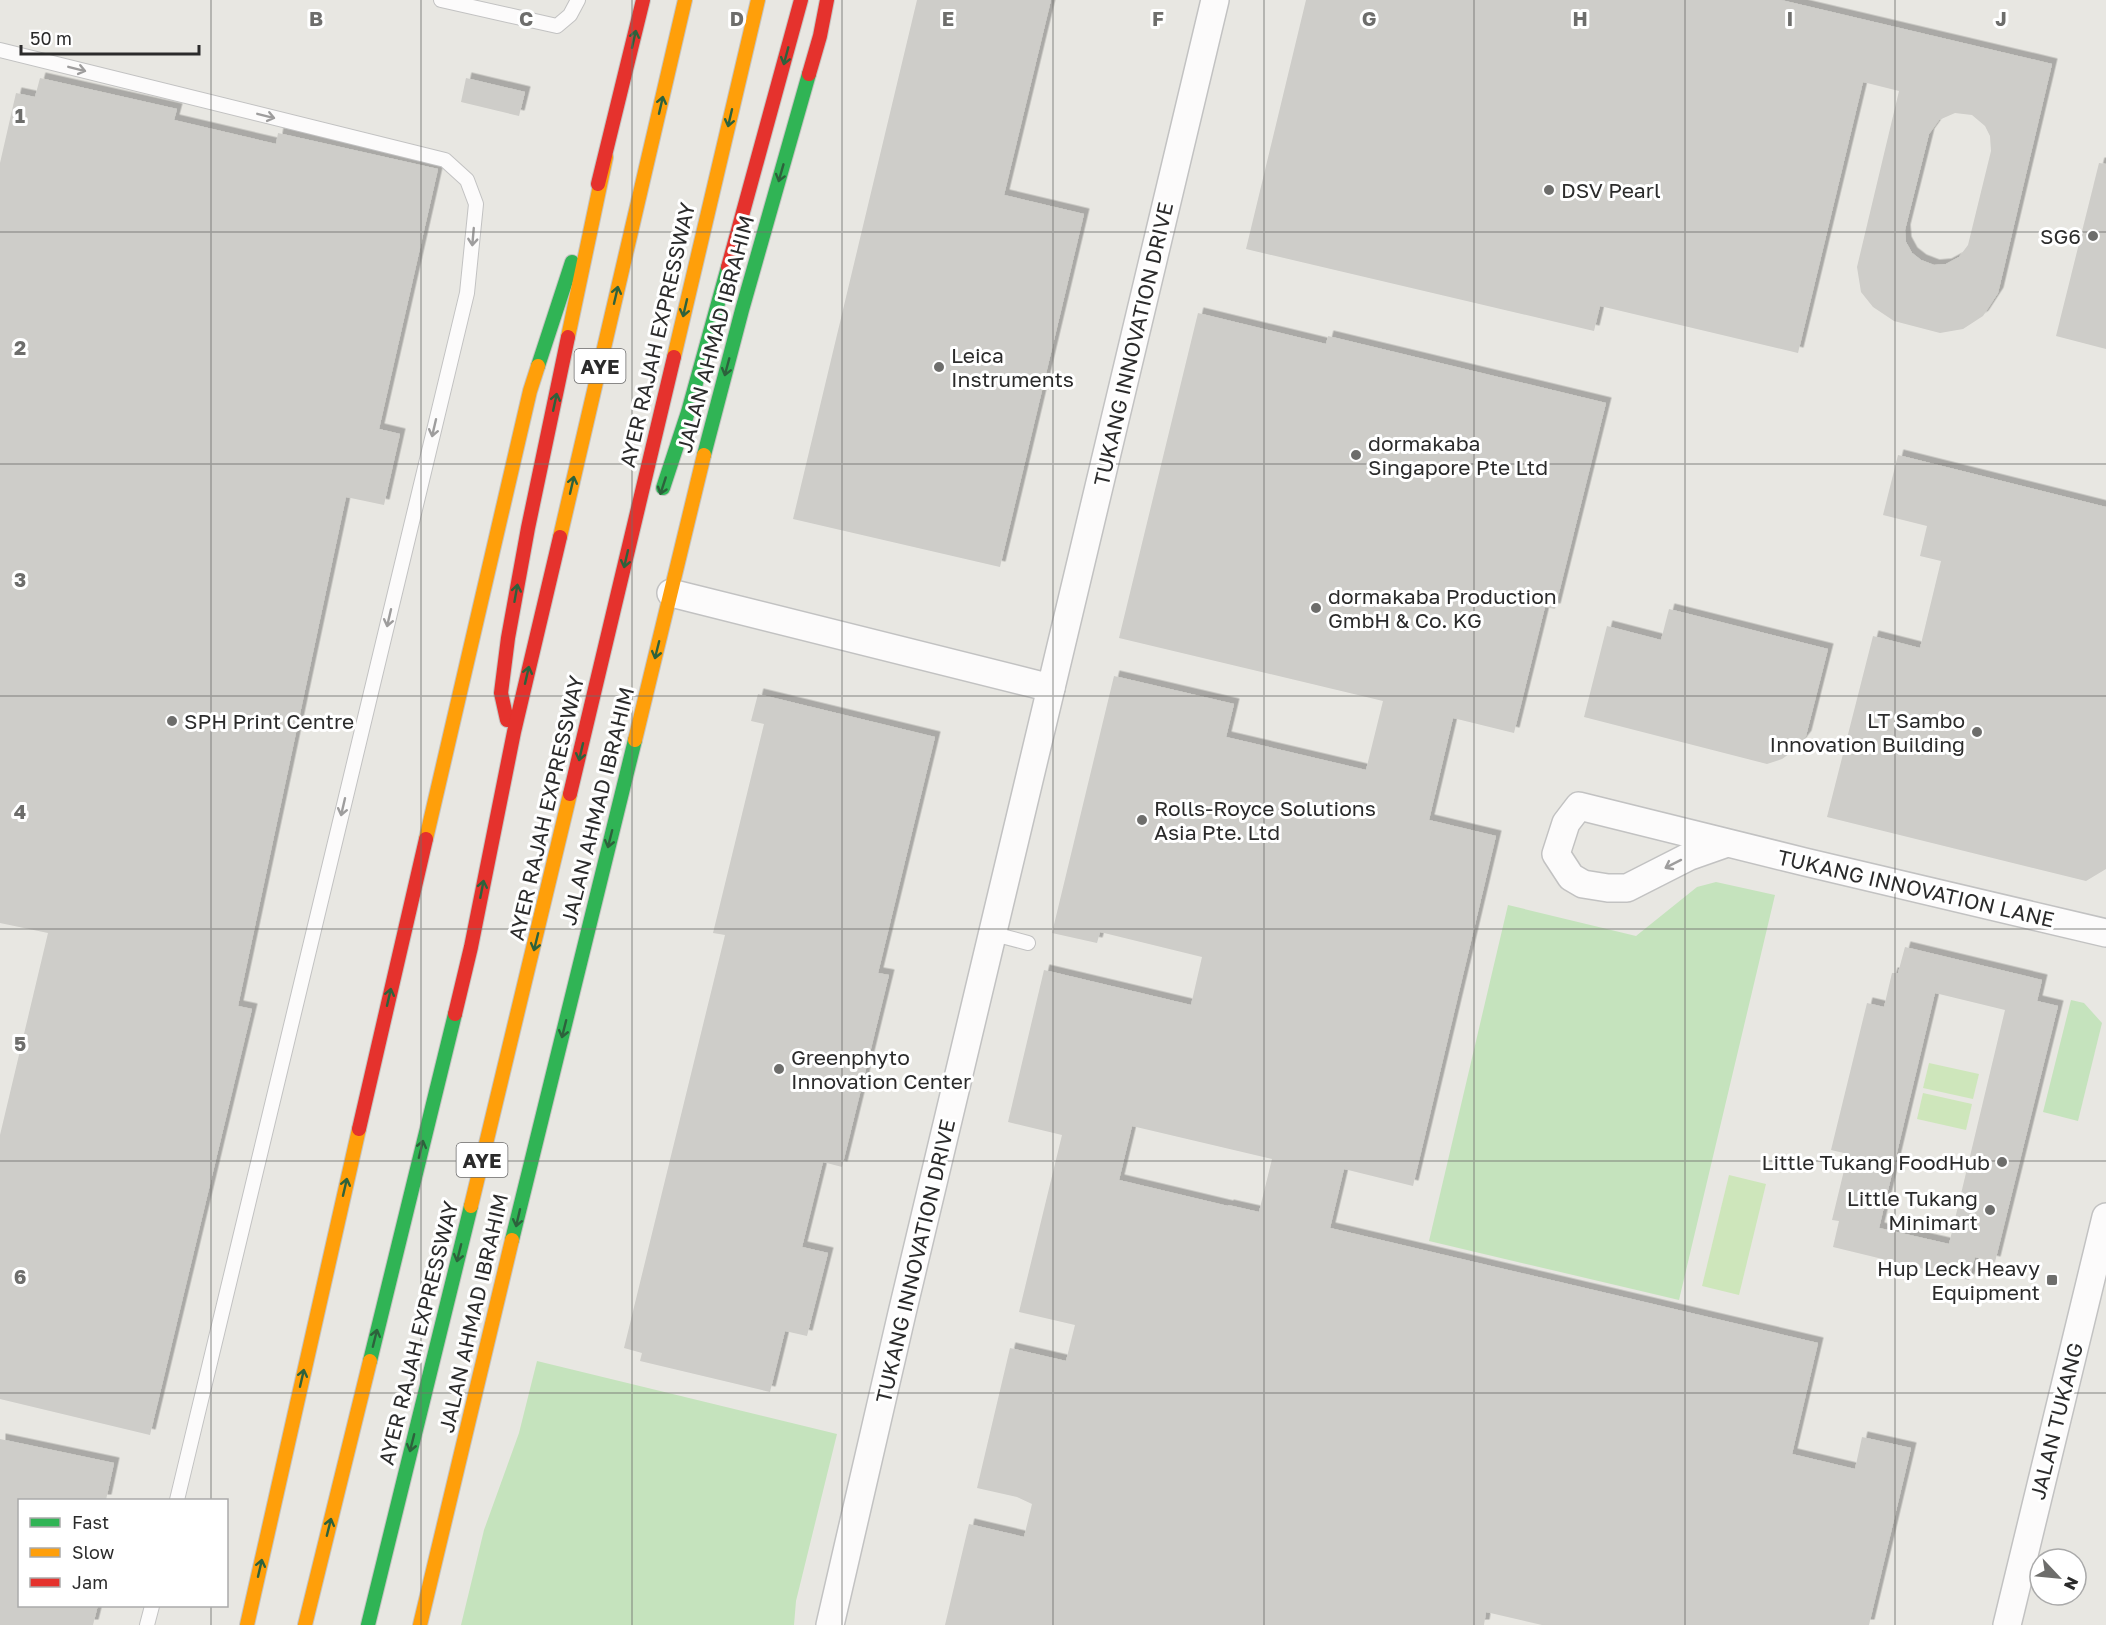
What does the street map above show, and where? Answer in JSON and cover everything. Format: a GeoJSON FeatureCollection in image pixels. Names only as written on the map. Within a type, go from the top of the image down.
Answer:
{"type":"FeatureCollection","features":[{"type":"Feature","properties":{"kind":"main road"},"geometry":{"type":"LineString","coordinates":[[514,732],[505,716],[501,693],[508,638],[528,528],[606,157],[643,0]]}},
{"type":"Feature","properties":{"kind":"main road","name":"AYER RAJAH EXPRESSWAY"},"geometry":{"type":"LineString","coordinates":[[305,1625],[471,947],[514,732],[686,0]]}},
{"type":"Feature","properties":{"kind":"main road","name":"AYER RAJAH EXPRESSWAY"},"geometry":{"type":"LineString","coordinates":[[368,1625],[594,695],[758,0]]}},
{"type":"Feature","properties":{"kind":"main road"},"geometry":{"type":"LineString","coordinates":[[658,503],[688,412],[801,0]]}},
{"type":"Feature","properties":{"kind":"main road","name":"JALAN AHMAD IBRAHIM"},"geometry":{"type":"LineString","coordinates":[[420,1625],[691,506],[742,310],[820,36],[827,0]]}},
{"type":"Feature","properties":{"kind":"main road"},"geometry":{"type":"LineString","coordinates":[[247,1625],[349,1171],[530,391],[606,157]]}},
{"type":"Feature","properties":{"kind":"main road"},"geometry":{"type":"LineString","coordinates":[[594,695],[643,548]]}},
{"type":"Feature","properties":{"kind":"street","name":"TUKANG INNOVATION DRIVE"},"geometry":{"type":"LineString","coordinates":[[830,1625],[902,1313],[1215,0]]}},
{"type":"Feature","properties":{"kind":"street"},"geometry":{"type":"LineString","coordinates":[[671,593],[1051,688]]}},
{"type":"Feature","properties":{"kind":"street","name":"TUKANG INNOVATION LANE"},"geometry":{"type":"LineString","coordinates":[[1727,843],[1690,856],[1627,888],[1583,884],[1571,876],[1556,854],[1566,823],[1579,806],[2106,933]]}},
{"type":"Feature","properties":{"kind":"street","name":"JALAN TUKANG"},"geometry":{"type":"LineString","coordinates":[[2007,1625],[2106,1217]]}},
{"type":"Feature","properties":{"kind":"lane"},"geometry":{"type":"LineString","coordinates":[[441,0],[557,26],[570,15],[578,0]]}},
{"type":"Feature","properties":{"kind":"lane"},"geometry":{"type":"LineString","coordinates":[[0,52],[445,160],[467,180],[476,204],[467,293],[177,1499]]}},
{"type":"Feature","properties":{"kind":"lane"},"geometry":{"type":"LineString","coordinates":[[994,934],[1028,943]]}},
{"type":"Feature","properties":{"kind":"lane"},"geometry":{"type":"LineString","coordinates":[[147,1625],[152,1607]]}},
{"type":"Feature","properties":{"kind":"green space"},"geometry":{"type":"Polygon","coordinates":[[[1716,882],[1775,895],[1679,1300],[1429,1241],[1508,905],[1636,936],[1697,887],[1716,882]]]}},
{"type":"Feature","properties":{"kind":"green space"},"geometry":{"type":"Polygon","coordinates":[[[2071,1000],[2084,1003],[2102,1023],[2078,1121],[2043,1112],[2071,1000]]]}},
{"type":"Feature","properties":{"kind":"green space"},"geometry":{"type":"Polygon","coordinates":[[[1929,1063],[1979,1074],[1973,1099],[1923,1088],[1929,1063]]]}},
{"type":"Feature","properties":{"kind":"green space"},"geometry":{"type":"Polygon","coordinates":[[[1923,1093],[1972,1104],[1966,1130],[1917,1119],[1923,1093]]]}},
{"type":"Feature","properties":{"kind":"green space"},"geometry":{"type":"Polygon","coordinates":[[[1729,1175],[1766,1184],[1739,1295],[1702,1286],[1729,1175]]]}},
{"type":"Feature","properties":{"kind":"green space"},"geometry":{"type":"Polygon","coordinates":[[[537,1361],[837,1434],[796,1601],[794,1625],[461,1625],[484,1530],[519,1433],[537,1361]]]}},
{"type":"Feature","properties":{"kind":"building","name":"Leica Instruments"},"geometry":{"type":"Polygon","coordinates":[[[917,0],[1051,0],[1004,195],[1084,214],[1000,567],[793,519],[917,0]]]}},
{"type":"Feature","properties":{"kind":"building","name":"DSV Pearl"},"geometry":{"type":"Polygon","coordinates":[[[1306,0],[1781,0],[2052,64],[1998,293],[1983,316],[1963,329],[1940,333],[1894,321],[1873,307],[1861,292],[1857,267],[1899,91],[1863,82],[1798,353],[1600,306],[1594,331],[1246,249],[1306,0]],[[1955,113],[1939,120],[1929,134],[1905,230],[1906,242],[1912,253],[1921,260],[1934,265],[1946,264],[1959,257],[1968,245],[1991,151],[1990,136],[1985,126],[1972,115],[1955,113]]]}},
{"type":"Feature","properties":{"kind":"building"},"geometry":{"type":"Polygon","coordinates":[[[40,78],[177,109],[174,120],[276,144],[278,133],[438,169],[379,429],[400,434],[384,505],[346,497],[238,1006],[252,1009],[150,1435],[0,1399],[0,1135],[48,933],[0,923],[0,163],[16,93],[35,97],[40,78]]]}},
{"type":"Feature","properties":{"kind":"building"},"geometry":{"type":"Polygon","coordinates":[[[466,78],[525,92],[519,116],[461,102],[466,78]]]}},
{"type":"Feature","properties":{"kind":"building","name":"SG6"},"geometry":{"type":"Polygon","coordinates":[[[2099,163],[2106,164],[2106,349],[2056,336],[2099,163]]]}},
{"type":"Feature","properties":{"kind":"building"},"geometry":{"type":"Polygon","coordinates":[[[1198,313],[1326,344],[1328,336],[1606,403],[1555,609],[1545,607],[1514,733],[1453,718],[1429,820],[1496,836],[1413,1186],[1344,1169],[1330,1228],[1818,1343],[1792,1454],[1855,1469],[1862,1437],[1911,1448],[1869,1625],[1542,1625],[1486,1612],[1484,1625],[945,1625],[969,1524],[1024,1537],[1032,1504],[1017,1497],[977,1488],[1010,1348],[1066,1361],[1075,1325],[1019,1312],[1062,1135],[1008,1122],[1044,970],[1191,1005],[1202,957],[1100,932],[1097,943],[1052,933],[1114,676],[1234,704],[1226,737],[1366,770],[1383,701],[1119,638],[1198,313]],[[1132,1126],[1119,1180],[1259,1212],[1272,1159],[1132,1126]]]}},
{"type":"Feature","properties":{"kind":"building","name":"LT Sambo Innovation Building"},"geometry":{"type":"Polygon","coordinates":[[[1898,455],[2106,507],[2106,869],[2086,881],[1827,817],[1873,636],[1920,648],[1941,561],[1920,556],[1927,526],[1883,515],[1898,455]]]}},
{"type":"Feature","properties":{"kind":"building"},"geometry":{"type":"Polygon","coordinates":[[[1669,609],[1828,649],[1806,736],[1796,749],[1782,759],[1767,764],[1584,717],[1607,626],[1661,640],[1669,609]]]}},
{"type":"Feature","properties":{"kind":"building","name":"Greenphyto Innovation Center"},"geometry":{"type":"Polygon","coordinates":[[[758,694],[935,737],[878,973],[889,975],[842,1167],[823,1162],[802,1247],[828,1253],[807,1336],[785,1331],[770,1392],[640,1361],[642,1353],[624,1348],[725,935],[713,933],[764,724],[751,721],[758,694]]]}},
{"type":"Feature","properties":{"kind":"building"},"geometry":{"type":"Polygon","coordinates":[[[1905,947],[2042,980],[2037,1001],[2058,1006],[1995,1262],[1975,1257],[1969,1280],[1833,1247],[1839,1221],[1832,1220],[1848,1154],[1831,1150],[1867,1003],[1884,1007],[1892,973],[1898,973],[1905,947]],[[1935,993],[1879,1228],[1949,1244],[2005,1010],[1935,993]]]}},
{"type":"Feature","properties":{"kind":"building"},"geometry":{"type":"Polygon","coordinates":[[[0,1439],[114,1463],[106,1499],[18,1499],[18,1607],[98,1607],[93,1625],[0,1625],[0,1439]]]}},
{"type":"Feature","properties":{"kind":"traffic: fast"},"geometry":{"type":"LineString","coordinates":[[704,455],[742,310],[809,74]]}},
{"type":"Feature","properties":{"kind":"traffic: fast"},"geometry":{"type":"LineString","coordinates":[[538,366],[572,262]]}},
{"type":"Feature","properties":{"kind":"traffic: fast"},"geometry":{"type":"LineString","coordinates":[[663,488],[688,412],[728,267]]}},
{"type":"Feature","properties":{"kind":"traffic: fast"},"geometry":{"type":"LineString","coordinates":[[512,1240],[635,740]]}},
{"type":"Feature","properties":{"kind":"traffic: fast"},"geometry":{"type":"LineString","coordinates":[[370,1361],[455,1014]]}},
{"type":"Feature","properties":{"kind":"traffic: fast"},"geometry":{"type":"LineString","coordinates":[[368,1625],[471,1206]]}},
{"type":"Feature","properties":{"kind":"traffic: slow"},"geometry":{"type":"LineString","coordinates":[[560,537],[685,0]]}},
{"type":"Feature","properties":{"kind":"traffic: slow"},"geometry":{"type":"LineString","coordinates":[[674,357],[758,0]]}},
{"type":"Feature","properties":{"kind":"traffic: slow"},"geometry":{"type":"LineString","coordinates":[[568,337],[606,157]]}},
{"type":"Feature","properties":{"kind":"traffic: slow"},"geometry":{"type":"LineString","coordinates":[[426,839],[530,391],[538,366]]}},
{"type":"Feature","properties":{"kind":"traffic: slow"},"geometry":{"type":"LineString","coordinates":[[635,740],[704,455]]}},
{"type":"Feature","properties":{"kind":"traffic: slow"},"geometry":{"type":"LineString","coordinates":[[471,1206],[570,794]]}},
{"type":"Feature","properties":{"kind":"traffic: slow"},"geometry":{"type":"LineString","coordinates":[[247,1625],[359,1129]]}},
{"type":"Feature","properties":{"kind":"traffic: slow"},"geometry":{"type":"LineString","coordinates":[[420,1625],[512,1240]]}},
{"type":"Feature","properties":{"kind":"traffic: slow"},"geometry":{"type":"LineString","coordinates":[[305,1625],[370,1361]]}},
{"type":"Feature","properties":{"kind":"traffic: jam"},"geometry":{"type":"LineString","coordinates":[[598,184],[643,0]]}},
{"type":"Feature","properties":{"kind":"traffic: jam"},"geometry":{"type":"LineString","coordinates":[[728,267],[801,0]]}},
{"type":"Feature","properties":{"kind":"traffic: jam"},"geometry":{"type":"LineString","coordinates":[[809,74],[827,0]]}},
{"type":"Feature","properties":{"kind":"traffic: jam"},"geometry":{"type":"LineString","coordinates":[[507,720],[501,693],[508,638],[528,528],[568,337]]}},
{"type":"Feature","properties":{"kind":"traffic: jam"},"geometry":{"type":"LineString","coordinates":[[570,794],[674,357]]}},
{"type":"Feature","properties":{"kind":"traffic: jam"},"geometry":{"type":"LineString","coordinates":[[455,1014],[471,947],[514,732],[560,537]]}},
{"type":"Feature","properties":{"kind":"traffic: jam"},"geometry":{"type":"LineString","coordinates":[[359,1129],[426,839]]}},
{"type":"Feature","properties":{"kind":"place","name":"DSV Pearl"},"geometry":{"type":"Point","coordinates":[1549,190]}},
{"type":"Feature","properties":{"kind":"place","name":"SG6"},"geometry":{"type":"Point","coordinates":[2093,236]}},
{"type":"Feature","properties":{"kind":"place","name":"Leica Instruments"},"geometry":{"type":"Point","coordinates":[939,367]}},
{"type":"Feature","properties":{"kind":"place","name":"dormakaba Singapore Pte Ltd"},"geometry":{"type":"Point","coordinates":[1356,455]}},
{"type":"Feature","properties":{"kind":"place","name":"dormakaba Production GmbH & Co. KG"},"geometry":{"type":"Point","coordinates":[1316,608]}},
{"type":"Feature","properties":{"kind":"place","name":"SPH Print Centre"},"geometry":{"type":"Point","coordinates":[172,721]}},
{"type":"Feature","properties":{"kind":"place","name":"LT Sambo Innovation Building"},"geometry":{"type":"Point","coordinates":[1977,732]}},
{"type":"Feature","properties":{"kind":"place","name":"Rolls-Royce Solutions Asia Pte. Ltd"},"geometry":{"type":"Point","coordinates":[1142,820]}},
{"type":"Feature","properties":{"kind":"place","name":"Greenphyto Innovation Center"},"geometry":{"type":"Point","coordinates":[779,1069]}},
{"type":"Feature","properties":{"kind":"place","name":"Little Tukang FoodHub"},"geometry":{"type":"Point","coordinates":[2002,1162]}},
{"type":"Feature","properties":{"kind":"place","name":"Little Tukang Minimart"},"geometry":{"type":"Point","coordinates":[1990,1210]}},
{"type":"Feature","properties":{"kind":"place","name":"Hup Leck Heavy Equipment"},"geometry":{"type":"Point","coordinates":[2052,1280]}}]}
